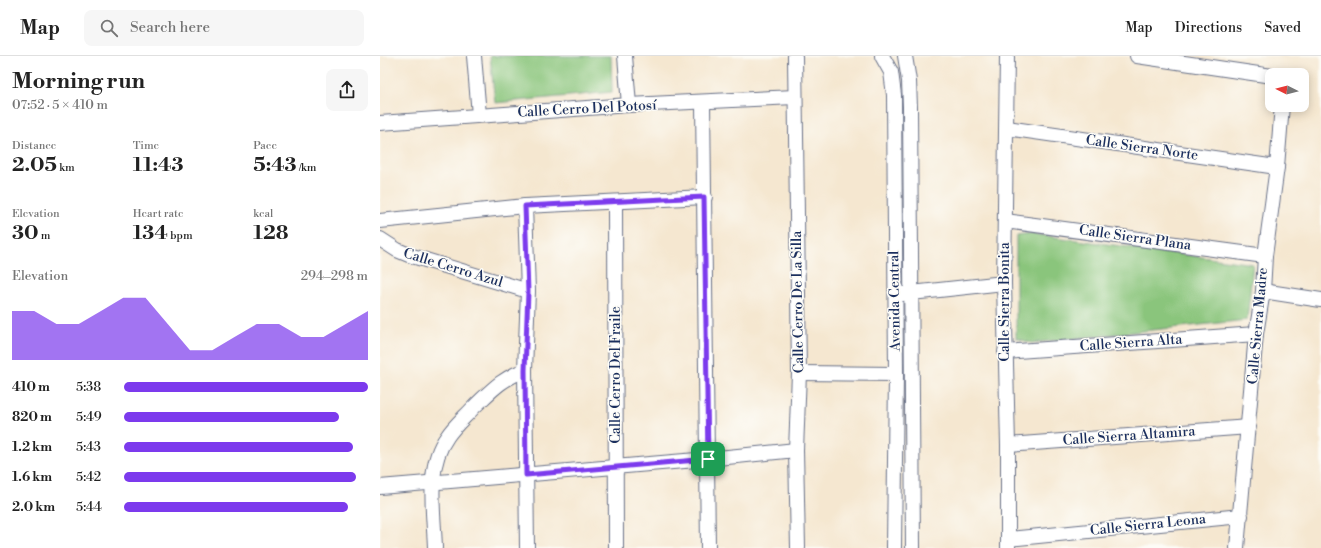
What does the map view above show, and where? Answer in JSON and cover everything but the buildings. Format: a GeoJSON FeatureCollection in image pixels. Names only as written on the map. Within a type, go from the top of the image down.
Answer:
{"type":"FeatureCollection","features":[{"type":"Feature","properties":{"kind":"street"},"geometry":{"type":"LineString","coordinates":[[474,56],[479,115]]}},
{"type":"Feature","properties":{"kind":"street"},"geometry":{"type":"LineString","coordinates":[[625,56],[629,105]]}},
{"type":"Feature","properties":{"kind":"street","name":"Calle Cerro De La Silla"},"geometry":{"type":"LineString","coordinates":[[795,56],[799,373],[796,450],[798,548]]}},
{"type":"Feature","properties":{"kind":"street","name":"Avenida Central"},"geometry":{"type":"LineString","coordinates":[[882,56],[891,72],[894,95],[894,295],[896,374],[894,548]]}},
{"type":"Feature","properties":{"kind":"street","name":"Calle Sierra Bonita"},"geometry":{"type":"LineString","coordinates":[[1007,56],[1004,283],[1008,445],[1008,543]]}},
{"type":"Feature","properties":{"kind":"street"},"geometry":{"type":"LineString","coordinates":[[1137,56],[1265,74]]}},
{"type":"Feature","properties":{"kind":"street","name":"Avenida Central"},"geometry":{"type":"LineString","coordinates":[[906,57],[910,107],[912,548]]}},
{"type":"Feature","properties":{"kind":"street","name":"Calle Cerro Del Potosí"},"geometry":{"type":"LineString","coordinates":[[380,123],[629,105],[703,103],[795,97]]}},
{"type":"Feature","properties":{"kind":"street"},"geometry":{"type":"LineString","coordinates":[[703,103],[708,548]]}},
{"type":"Feature","properties":{"kind":"street","name":"Calle Sierra Madre"},"geometry":{"type":"LineString","coordinates":[[1238,548],[1256,334],[1263,291],[1265,256],[1277,167],[1281,112]]}},
{"type":"Feature","properties":{"kind":"street","name":"Calle Sierra Norte"},"geometry":{"type":"LineString","coordinates":[[1006,128],[1277,167]]}},
{"type":"Feature","properties":{"kind":"street"},"geometry":{"type":"LineString","coordinates":[[380,221],[525,206],[704,197]]}},
{"type":"Feature","properties":{"kind":"street","name":"Calle Cerro Del Fraile"},"geometry":{"type":"LineString","coordinates":[[615,202],[617,467],[616,548]]}},
{"type":"Feature","properties":{"kind":"street"},"geometry":{"type":"LineString","coordinates":[[525,206],[528,292],[525,370],[527,548]]}},
{"type":"Feature","properties":{"kind":"street","name":"Calle Sierra Plana"},"geometry":{"type":"LineString","coordinates":[[1005,221],[1265,256]]}},
{"type":"Feature","properties":{"kind":"street","name":"Calle Cerro Azul"},"geometry":{"type":"LineString","coordinates":[[380,239],[403,252],[528,292]]}},
{"type":"Feature","properties":{"kind":"street"},"geometry":{"type":"LineString","coordinates":[[894,295],[1004,283]]}},
{"type":"Feature","properties":{"kind":"street"},"geometry":{"type":"LineString","coordinates":[[1263,291],[1321,300]]}},
{"type":"Feature","properties":{"kind":"street","name":"Calle Sierra Alta"},"geometry":{"type":"LineString","coordinates":[[1005,352],[1256,334]]}},
{"type":"Feature","properties":{"kind":"street"},"geometry":{"type":"LineString","coordinates":[[435,548],[433,482],[441,446],[456,425],[494,387],[502,380],[525,370]]}},
{"type":"Feature","properties":{"kind":"street"},"geometry":{"type":"LineString","coordinates":[[799,373],[896,374]]}},
{"type":"Feature","properties":{"kind":"street","name":"Calle Sierra Altamira"},"geometry":{"type":"LineString","coordinates":[[1008,445],[1249,427]]}},
{"type":"Feature","properties":{"kind":"street"},"geometry":{"type":"LineString","coordinates":[[380,487],[796,450]]}},
{"type":"Feature","properties":{"kind":"street","name":"Calle Sierra Leona"},"geometry":{"type":"LineString","coordinates":[[1008,543],[1241,516]]}},
{"type":"Feature","properties":{"kind":"green space"},"geometry":{"type":"Polygon","coordinates":[[[490,56],[611,56],[612,92],[495,103],[490,56]]]}},
{"type":"Feature","properties":{"kind":"green space"},"geometry":{"type":"Polygon","coordinates":[[[1033,234],[1253,264],[1247,320],[1031,343],[1016,338],[1016,236],[1033,234]]]}},
{"type":"Feature","properties":{"kind":"route"},"geometry":{"type":"LineString","coordinates":[[704,197],[708,459],[526,475],[525,370],[528,292],[525,206],[704,197]]}}]}
